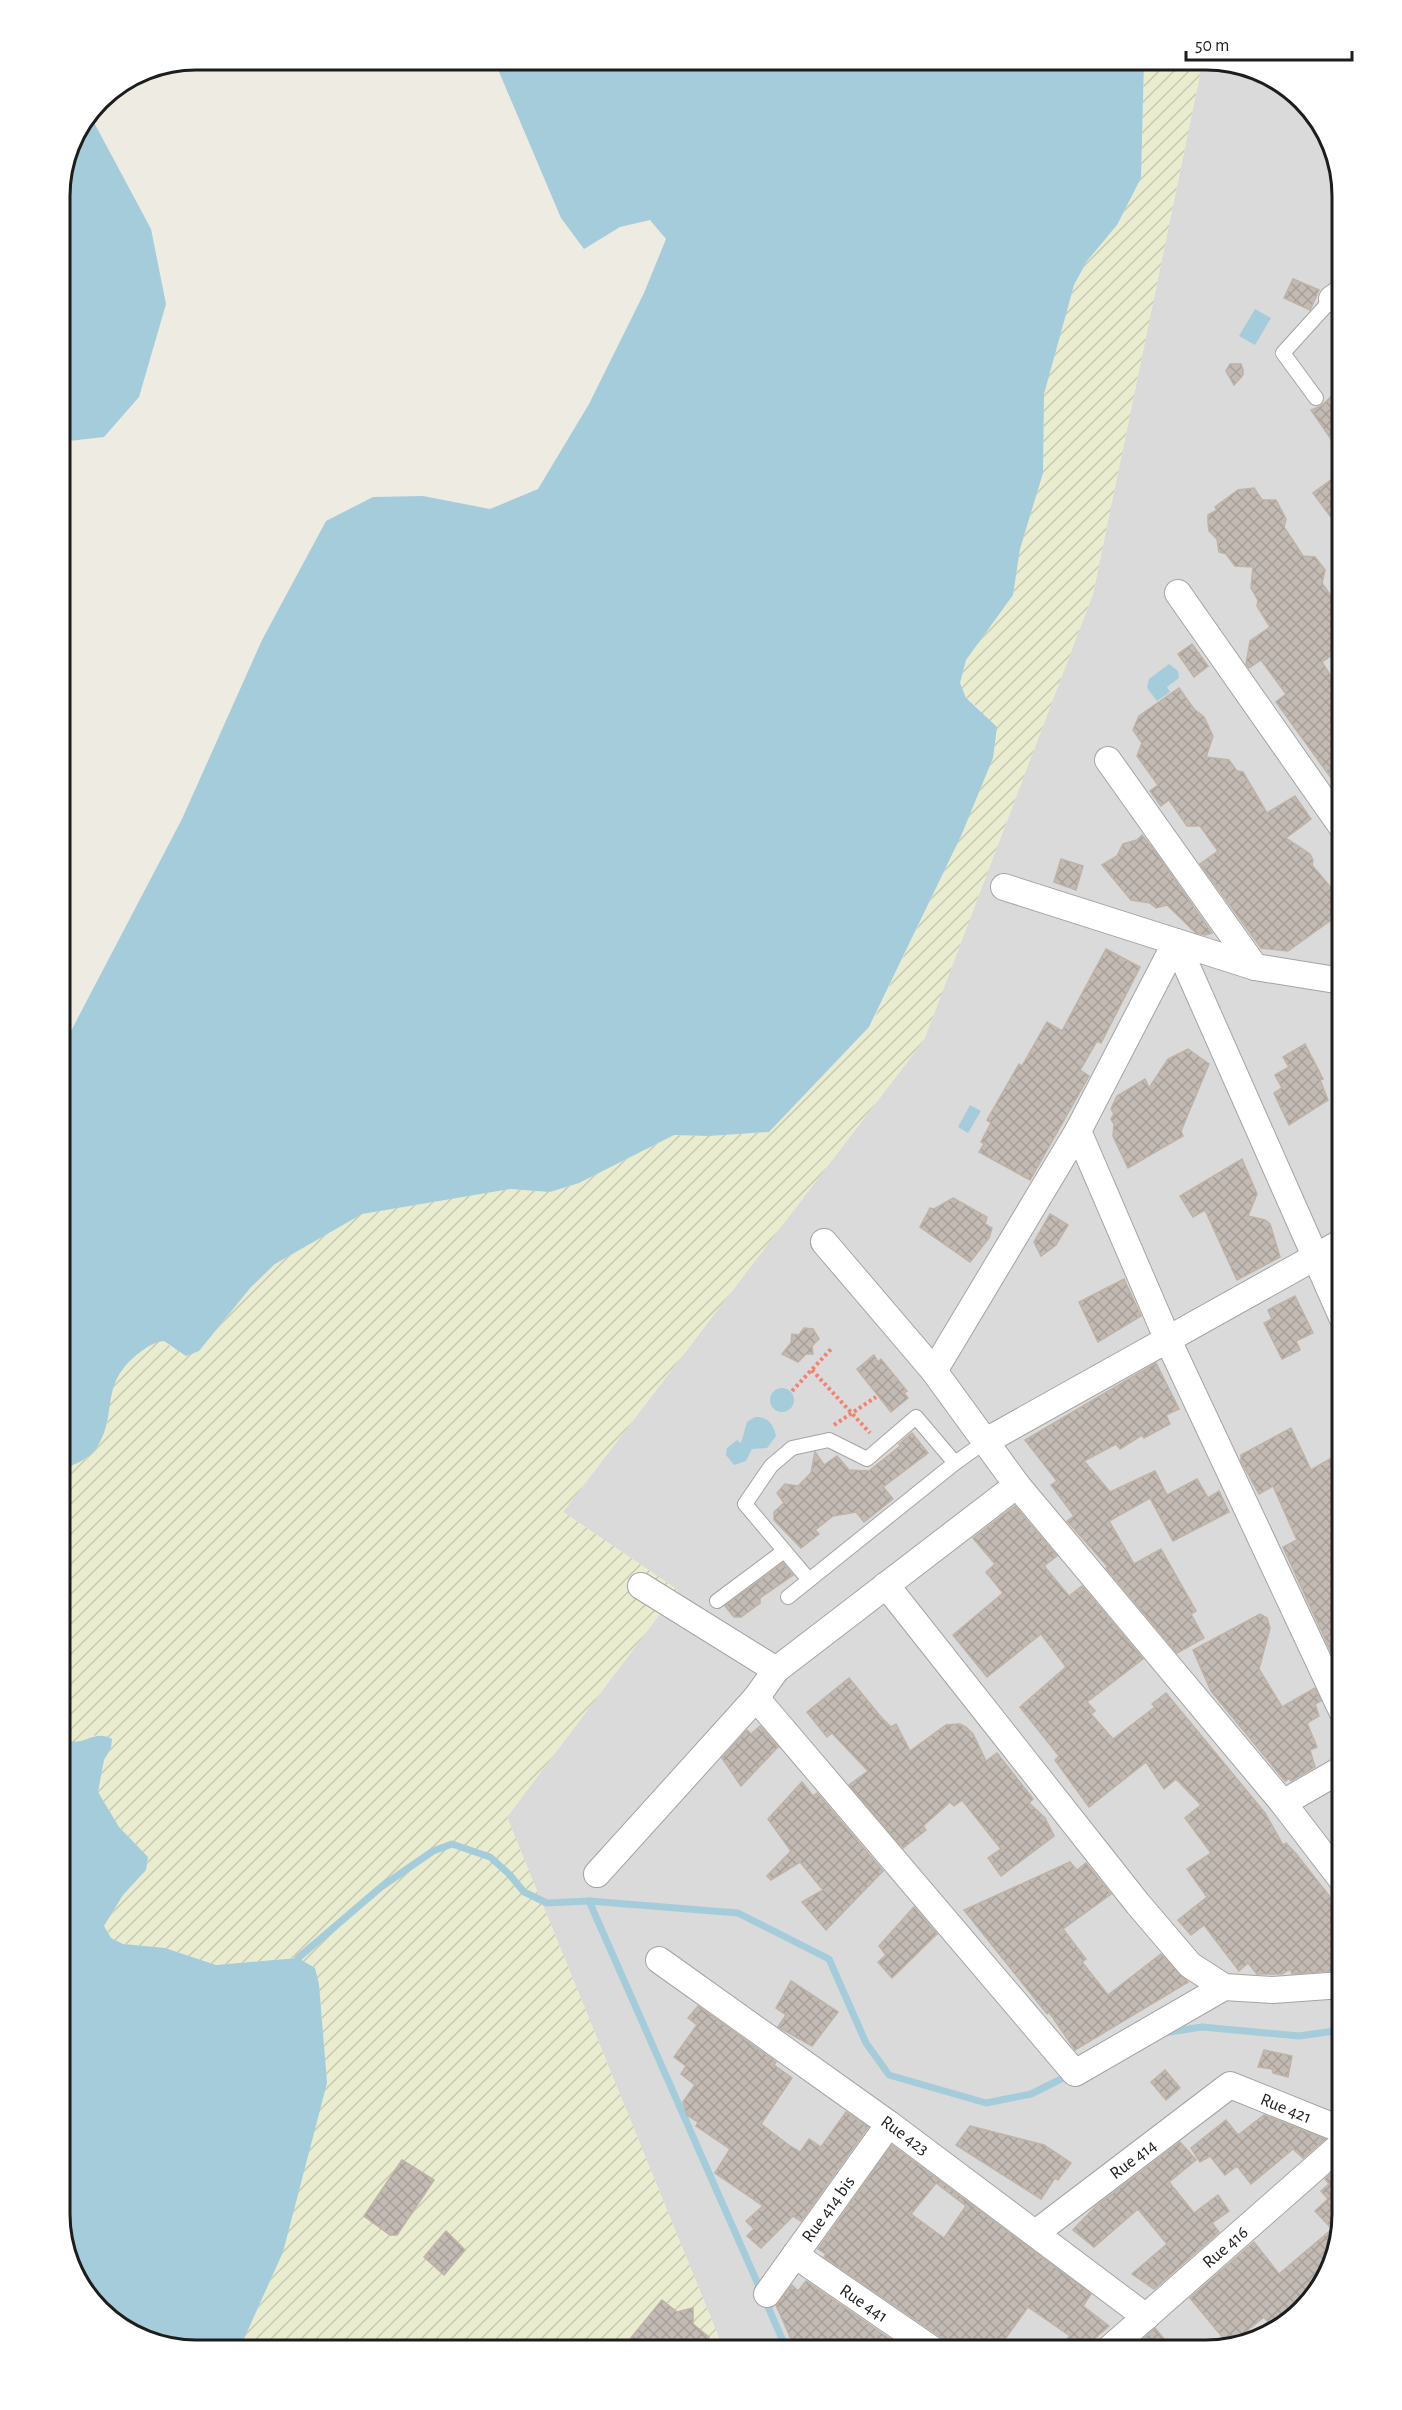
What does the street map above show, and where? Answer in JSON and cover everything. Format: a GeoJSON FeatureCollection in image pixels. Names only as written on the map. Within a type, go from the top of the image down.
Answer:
{"type":"FeatureCollection","features":[{"type":"Feature","properties":{"kind":"street"},"geometry":{"type":"LineString","coordinates":[[1178,593],[1331,811]]}},
{"type":"Feature","properties":{"kind":"street"},"geometry":{"type":"LineString","coordinates":[[1108,760],[1255,966]]}},
{"type":"Feature","properties":{"kind":"street"},"geometry":{"type":"LineString","coordinates":[[1004,887],[1255,966],[1331,979]]}},
{"type":"Feature","properties":{"kind":"street"},"geometry":{"type":"LineString","coordinates":[[934,1371],[1078,1131],[1176,942]]}},
{"type":"Feature","properties":{"kind":"street"},"geometry":{"type":"LineString","coordinates":[[1176,942],[1331,1293]]}},
{"type":"Feature","properties":{"kind":"street"},"geometry":{"type":"LineString","coordinates":[[1078,1131],[1167,1338],[1331,1688]]}},
{"type":"Feature","properties":{"kind":"street"},"geometry":{"type":"LineString","coordinates":[[824,1242],[934,1371],[1017,1485],[1283,1803],[1331,1866]]}},
{"type":"Feature","properties":{"kind":"street"},"geometry":{"type":"LineString","coordinates":[[986,1441],[1331,1248]]}},
{"type":"Feature","properties":{"kind":"street"},"geometry":{"type":"LineString","coordinates":[[597,1874],[756,1698],[776,1670],[1017,1485]]}},
{"type":"Feature","properties":{"kind":"street"},"geometry":{"type":"LineString","coordinates":[[886,1585],[1138,1904],[1190,1965],[1224,1987],[1273,1990],[1331,1986]]}},
{"type":"Feature","properties":{"kind":"street"},"geometry":{"type":"LineString","coordinates":[[641,1586],[776,1670]]}},
{"type":"Feature","properties":{"kind":"street"},"geometry":{"type":"LineString","coordinates":[[756,1698],[1075,2073],[1224,1987]]}},
{"type":"Feature","properties":{"kind":"street"},"geometry":{"type":"LineString","coordinates":[[1283,1803],[1331,1775]]}},
{"type":"Feature","properties":{"kind":"street","name":"Rue 423"},"geometry":{"type":"LineString","coordinates":[[659,1960],[1037,2232],[1146,2317]]}},
{"type":"Feature","properties":{"kind":"street","name":"Rue 421"},"geometry":{"type":"LineString","coordinates":[[1230,2085],[1331,2126]]}},
{"type":"Feature","properties":{"kind":"street","name":"Rue 414"},"geometry":{"type":"LineString","coordinates":[[1037,2232],[1230,2085]]}},
{"type":"Feature","properties":{"kind":"street","name":"Rue 414 bis"},"geometry":{"type":"LineString","coordinates":[[767,2294],[889,2124]]}},
{"type":"Feature","properties":{"kind":"street","name":"Rue 416"},"geometry":{"type":"LineString","coordinates":[[1120,2340],[1331,2154]]}},
{"type":"Feature","properties":{"kind":"street","name":"Rue 441"},"geometry":{"type":"LineString","coordinates":[[795,2255],[918,2340]]}},
{"type":"Feature","properties":{"kind":"lane"},"geometry":{"type":"LineString","coordinates":[[1316,398],[1283,353],[1331,302]]}},
{"type":"Feature","properties":{"kind":"lane"},"geometry":{"type":"LineString","coordinates":[[808,1580],[745,1504],[771,1466],[792,1448],[829,1440],[867,1459],[916,1417],[956,1463]]}},
{"type":"Feature","properties":{"kind":"lane"},"geometry":{"type":"LineString","coordinates":[[788,1597],[986,1441]]}},
{"type":"Feature","properties":{"kind":"lane"},"geometry":{"type":"LineString","coordinates":[[717,1601],[784,1551]]}},
{"type":"Feature","properties":{"kind":"path"},"geometry":{"type":"LineString","coordinates":[[792,1391],[832,1348]]}},
{"type":"Feature","properties":{"kind":"path"},"geometry":{"type":"LineString","coordinates":[[812,1370],[881,1447]]}},
{"type":"Feature","properties":{"kind":"path"},"geometry":{"type":"LineString","coordinates":[[829,1440],[834,1425],[876,1397]]}},
{"type":"Feature","properties":{"kind":"shaded area"},"geometry":{"type":"Polygon","coordinates":[[[1201,71],[1230,73],[1246,77],[1275,92],[1300,113],[1325,156],[1331,188],[1331,2213],[1327,2246],[1310,2283],[1289,2308],[1261,2326],[1230,2337],[1205,2340],[720,2340],[507,1817],[678,1590],[563,1512],[924,1040],[1093,594],[1201,71]]]}},
{"type":"Feature","properties":{"kind":"green space"},"geometry":{"type":"Polygon","coordinates":[[[1144,71],[1201,71],[1093,594],[924,1040],[563,1512],[678,1590],[507,1817],[720,2340],[244,2339],[283,2252],[326,2083],[321,2004],[297,1958],[216,1965],[165,1948],[123,1944],[111,1938],[104,1926],[123,1895],[146,1870],[148,1857],[119,1827],[98,1792],[104,1760],[111,1748],[94,1735],[79,1743],[70,1741],[70,1466],[87,1458],[107,1424],[112,1385],[121,1369],[130,1360],[155,1342],[164,1341],[173,1349],[199,1351],[251,1287],[275,1264],[362,1214],[510,1189],[550,1192],[579,1183],[674,1135],[708,1136],[769,1132],[870,1027],[961,836],[993,758],[980,709],[966,698],[960,683],[966,660],[1013,595],[1020,549],[1043,473],[1044,394],[1074,285],[1087,261],[1117,225],[1141,178],[1144,71]]]}},
{"type":"Feature","properties":{"kind":"water"},"geometry":{"type":"Polygon","coordinates":[[[499,71],[1144,71],[1141,178],[1117,225],[1087,261],[1074,285],[1044,394],[1043,473],[1020,549],[1013,595],[966,660],[960,683],[966,698],[997,727],[993,758],[961,836],[869,1027],[769,1132],[708,1136],[674,1135],[579,1183],[550,1192],[510,1189],[362,1214],[275,1264],[251,1287],[199,1351],[186,1356],[164,1341],[139,1353],[126,1365],[113,1388],[107,1423],[96,1449],[70,1466],[71,1032],[182,819],[262,640],[326,521],[373,497],[423,496],[490,509],[538,489],[589,404],[644,293],[666,239],[650,220],[620,227],[584,249],[561,218],[499,71]]]}},
{"type":"Feature","properties":{"kind":"water"},"geometry":{"type":"Polygon","coordinates":[[[95,123],[151,229],[166,304],[139,397],[104,437],[71,441],[71,188],[77,156],[95,123]]]}},
{"type":"Feature","properties":{"kind":"water"},"geometry":{"type":"Polygon","coordinates":[[[1255,309],[1271,318],[1255,345],[1239,336],[1255,309]]]}},
{"type":"Feature","properties":{"kind":"water"},"geometry":{"type":"Polygon","coordinates":[[[1169,664],[1178,671],[1179,678],[1167,687],[1170,692],[1157,701],[1147,688],[1149,679],[1169,664]]]}},
{"type":"Feature","properties":{"kind":"water"},"geometry":{"type":"Polygon","coordinates":[[[970,1105],[981,1111],[968,1133],[958,1127],[970,1105]]]}},
{"type":"Feature","properties":{"kind":"water"},"geometry":{"type":"Polygon","coordinates":[[[777,1388],[787,1388],[794,1395],[794,1405],[787,1412],[777,1412],[770,1405],[770,1395],[777,1388]]]}},
{"type":"Feature","properties":{"kind":"water"},"geometry":{"type":"Polygon","coordinates":[[[755,1417],[769,1422],[776,1436],[767,1448],[752,1449],[746,1461],[734,1465],[726,1455],[727,1448],[737,1440],[741,1443],[747,1422],[755,1417]]]}},
{"type":"Feature","properties":{"kind":"water"},"geometry":{"type":"Polygon","coordinates":[[[97,1736],[112,1739],[111,1748],[104,1760],[98,1792],[119,1827],[148,1857],[146,1870],[123,1895],[104,1926],[111,1938],[123,1944],[165,1948],[216,1965],[298,1958],[315,1968],[319,1984],[327,2083],[283,2252],[244,2339],[172,2337],[141,2326],[113,2308],[102,2297],[77,2254],[70,2213],[70,1741],[79,1741],[97,1736]]]}},
{"type":"Feature","properties":{"kind":"building"},"geometry":{"type":"Polygon","coordinates":[[[1293,279],[1319,290],[1310,310],[1284,298],[1293,279]]]}},
{"type":"Feature","properties":{"kind":"building"},"geometry":{"type":"Polygon","coordinates":[[[1230,364],[1241,364],[1243,370],[1243,375],[1234,385],[1226,371],[1230,364]]]}},
{"type":"Feature","properties":{"kind":"building"},"geometry":{"type":"Polygon","coordinates":[[[1331,397],[1331,439],[1311,410],[1321,406],[1331,397]]]}},
{"type":"Feature","properties":{"kind":"building"},"geometry":{"type":"Polygon","coordinates":[[[1331,480],[1331,517],[1313,493],[1331,480]]]}},
{"type":"Feature","properties":{"kind":"building"},"geometry":{"type":"Polygon","coordinates":[[[1254,488],[1262,500],[1276,500],[1286,519],[1284,527],[1303,556],[1315,557],[1325,570],[1322,583],[1331,596],[1331,656],[1322,662],[1331,676],[1331,778],[1276,702],[1286,694],[1261,660],[1249,668],[1246,664],[1250,641],[1270,627],[1257,606],[1258,600],[1251,588],[1253,567],[1235,566],[1226,554],[1219,552],[1217,539],[1209,531],[1208,523],[1208,515],[1217,510],[1215,507],[1238,490],[1254,488]]]}},
{"type":"Feature","properties":{"kind":"building"},"geometry":{"type":"Polygon","coordinates":[[[1192,644],[1208,666],[1194,677],[1178,654],[1192,644]]]}},
{"type":"Feature","properties":{"kind":"building"},"geometry":{"type":"Polygon","coordinates":[[[1179,688],[1194,709],[1204,717],[1213,736],[1206,757],[1229,760],[1237,771],[1243,772],[1267,813],[1295,796],[1311,819],[1286,838],[1310,854],[1313,860],[1312,865],[1331,888],[1331,920],[1288,951],[1261,948],[1200,864],[1218,851],[1200,826],[1187,826],[1169,800],[1161,806],[1150,791],[1158,785],[1137,756],[1142,743],[1133,730],[1139,716],[1179,688]]]}},
{"type":"Feature","properties":{"kind":"building"},"geometry":{"type":"Polygon","coordinates":[[[1142,835],[1212,933],[1205,935],[1196,933],[1167,905],[1156,908],[1150,903],[1131,900],[1102,865],[1117,856],[1123,844],[1137,840],[1142,835]]]}},
{"type":"Feature","properties":{"kind":"building"},"geometry":{"type":"Polygon","coordinates":[[[1061,859],[1083,866],[1076,890],[1054,882],[1061,859]]]}},
{"type":"Feature","properties":{"kind":"building"},"geometry":{"type":"Polygon","coordinates":[[[1106,949],[1140,967],[1101,1043],[1097,1041],[1080,1070],[1089,1076],[1030,1180],[979,1152],[984,1144],[981,1142],[991,1123],[987,1120],[1019,1064],[1022,1066],[1047,1022],[1062,1031],[1106,949]]]}},
{"type":"Feature","properties":{"kind":"building"},"geometry":{"type":"Polygon","coordinates":[[[1305,1044],[1323,1079],[1320,1080],[1328,1100],[1289,1125],[1274,1093],[1282,1088],[1275,1075],[1289,1067],[1283,1057],[1305,1044]]]}},
{"type":"Feature","properties":{"kind":"building"},"geometry":{"type":"Polygon","coordinates":[[[1188,1049],[1209,1064],[1181,1131],[1183,1136],[1128,1168],[1113,1136],[1114,1124],[1111,1119],[1114,1114],[1111,1109],[1117,1096],[1145,1079],[1149,1088],[1168,1059],[1188,1049]]]}},
{"type":"Feature","properties":{"kind":"building"},"geometry":{"type":"Polygon","coordinates":[[[1242,1159],[1257,1194],[1248,1216],[1265,1220],[1270,1224],[1280,1257],[1237,1280],[1205,1210],[1193,1217],[1180,1196],[1242,1159]]]}},
{"type":"Feature","properties":{"kind":"building"},"geometry":{"type":"Polygon","coordinates":[[[953,1198],[987,1217],[985,1224],[992,1228],[989,1238],[970,1262],[920,1227],[930,1208],[934,1209],[953,1198]]]}},
{"type":"Feature","properties":{"kind":"building"},"geometry":{"type":"Polygon","coordinates":[[[1050,1214],[1068,1225],[1056,1245],[1041,1256],[1034,1242],[1050,1214]]]}},
{"type":"Feature","properties":{"kind":"building"},"geometry":{"type":"Polygon","coordinates":[[[1124,1279],[1141,1316],[1098,1342],[1079,1302],[1124,1279]]]}},
{"type":"Feature","properties":{"kind":"building"},"geometry":{"type":"Polygon","coordinates":[[[1295,1296],[1313,1333],[1296,1341],[1300,1350],[1282,1359],[1264,1323],[1272,1319],[1268,1310],[1295,1296]]]}},
{"type":"Feature","properties":{"kind":"building"},"geometry":{"type":"Polygon","coordinates":[[[804,1328],[813,1329],[819,1339],[812,1346],[813,1354],[806,1354],[798,1362],[782,1354],[791,1343],[792,1334],[799,1335],[804,1328]]]}},
{"type":"Feature","properties":{"kind":"building"},"geometry":{"type":"Polygon","coordinates":[[[874,1355],[878,1362],[881,1359],[907,1391],[904,1393],[908,1398],[891,1412],[857,1369],[874,1355]]]}},
{"type":"Feature","properties":{"kind":"building"},"geometry":{"type":"Polygon","coordinates":[[[1156,1363],[1179,1409],[1166,1415],[1170,1424],[1144,1438],[1142,1435],[1120,1449],[1116,1444],[1084,1461],[1110,1492],[1155,1471],[1167,1495],[1197,1479],[1208,1498],[1219,1491],[1229,1512],[1173,1541],[1150,1498],[1109,1521],[1134,1564],[1161,1549],[1196,1611],[1191,1614],[1204,1638],[1177,1653],[1106,1568],[1108,1567],[1067,1521],[1074,1516],[1051,1485],[1057,1481],[1025,1440],[1156,1363]]]}},
{"type":"Feature","properties":{"kind":"building"},"geometry":{"type":"Polygon","coordinates":[[[1291,1428],[1311,1470],[1331,1458],[1331,1652],[1283,1547],[1297,1540],[1273,1486],[1259,1494],[1241,1461],[1241,1455],[1291,1428]]]}},
{"type":"Feature","properties":{"kind":"building"},"geometry":{"type":"Polygon","coordinates":[[[912,1433],[928,1453],[883,1487],[893,1499],[864,1522],[856,1512],[833,1516],[815,1530],[819,1534],[801,1548],[774,1520],[774,1512],[784,1503],[777,1493],[785,1484],[798,1486],[811,1473],[815,1452],[824,1465],[837,1456],[849,1470],[869,1471],[912,1433]]]}},
{"type":"Feature","properties":{"kind":"building"},"geometry":{"type":"Polygon","coordinates":[[[1015,1506],[1057,1556],[1044,1566],[1069,1596],[1082,1586],[1143,1659],[1087,1702],[1095,1711],[1091,1714],[1113,1739],[1155,1707],[1152,1704],[1166,1693],[1265,1813],[1283,1845],[1286,1843],[1297,1855],[1331,1898],[1331,1971],[1292,1974],[1290,1969],[1282,1974],[1257,1974],[1248,1963],[1239,1971],[1204,1925],[1191,1935],[1178,1920],[1207,1897],[1187,1869],[1211,1853],[1185,1818],[1201,1805],[1176,1779],[1164,1789],[1146,1762],[1089,1807],[1055,1760],[1059,1756],[1020,1707],[1066,1667],[1041,1634],[987,1677],[953,1635],[1003,1593],[986,1572],[995,1564],[973,1538],[1015,1506]]]}},
{"type":"Feature","properties":{"kind":"building"},"geometry":{"type":"Polygon","coordinates":[[[783,1563],[793,1575],[760,1598],[760,1603],[741,1617],[734,1617],[725,1606],[783,1563]]]}},
{"type":"Feature","properties":{"kind":"building"},"geometry":{"type":"Polygon","coordinates":[[[1260,1614],[1267,1618],[1270,1628],[1259,1669],[1282,1707],[1315,1688],[1321,1701],[1315,1704],[1319,1716],[1307,1723],[1317,1747],[1310,1750],[1315,1767],[1291,1781],[1290,1778],[1285,1781],[1211,1691],[1193,1650],[1260,1614]]]}},
{"type":"Feature","properties":{"kind":"building"},"geometry":{"type":"Polygon","coordinates":[[[849,1678],[891,1727],[896,1724],[910,1751],[946,1725],[960,1724],[966,1727],[973,1734],[986,1761],[997,1753],[1033,1799],[1029,1803],[1045,1818],[1054,1836],[1001,1876],[988,1858],[1001,1849],[962,1800],[954,1806],[950,1802],[923,1826],[926,1830],[903,1848],[849,1785],[868,1771],[832,1733],[827,1737],[807,1712],[849,1678]]]}},
{"type":"Feature","properties":{"kind":"building"},"geometry":{"type":"Polygon","coordinates":[[[760,1726],[778,1747],[741,1786],[722,1758],[747,1730],[751,1734],[760,1726]]]}},
{"type":"Feature","properties":{"kind":"building"},"geometry":{"type":"Polygon","coordinates":[[[802,1782],[813,1796],[817,1793],[883,1871],[826,1930],[802,1902],[823,1890],[800,1862],[771,1880],[767,1876],[791,1851],[768,1819],[802,1782]]]}},
{"type":"Feature","properties":{"kind":"building"},"geometry":{"type":"Polygon","coordinates":[[[1070,1862],[1077,1870],[1086,1863],[1111,1894],[1063,1929],[1086,1959],[1082,1962],[1108,1995],[1161,1954],[1188,1982],[1075,2050],[1049,2012],[1047,2014],[964,1910],[1070,1862]]]}},
{"type":"Feature","properties":{"kind":"building"},"geometry":{"type":"Polygon","coordinates":[[[914,1907],[937,1934],[892,1978],[878,1962],[886,1955],[879,1946],[914,1907]]]}},
{"type":"Feature","properties":{"kind":"building"},"geometry":{"type":"Polygon","coordinates":[[[791,1981],[838,2012],[812,2046],[778,2027],[786,2015],[776,2008],[791,1981]]]}},
{"type":"Feature","properties":{"kind":"building"},"geometry":{"type":"Polygon","coordinates":[[[698,2006],[776,2062],[774,2065],[792,2078],[761,2124],[790,2146],[800,2152],[809,2139],[821,2147],[846,2112],[868,2127],[801,2221],[793,2216],[761,2248],[747,2236],[754,2229],[746,2221],[763,2206],[715,2173],[730,2149],[696,2126],[698,2122],[687,2115],[683,2102],[695,2085],[681,2074],[686,2066],[674,2057],[697,2025],[688,2018],[698,2006]]]}},
{"type":"Feature","properties":{"kind":"building"},"geometry":{"type":"Polygon","coordinates":[[[1264,2050],[1292,2056],[1288,2077],[1273,2073],[1272,2069],[1258,2067],[1264,2050]]]}},
{"type":"Feature","properties":{"kind":"building"},"geometry":{"type":"Polygon","coordinates":[[[1165,2070],[1180,2088],[1166,2100],[1151,2082],[1165,2070]]]}},
{"type":"Feature","properties":{"kind":"building"},"geometry":{"type":"Polygon","coordinates":[[[1264,2115],[1325,2139],[1303,2158],[1293,2149],[1251,2184],[1237,2166],[1225,2175],[1210,2156],[1200,2162],[1191,2148],[1226,2120],[1238,2135],[1264,2115]]]}},
{"type":"Feature","properties":{"kind":"building"},"geometry":{"type":"Polygon","coordinates":[[[970,2126],[1044,2145],[1071,2163],[1058,2180],[1055,2178],[1041,2199],[956,2145],[970,2126]]]}},
{"type":"Feature","properties":{"kind":"building"},"geometry":{"type":"Polygon","coordinates":[[[1180,2142],[1196,2160],[1169,2182],[1194,2213],[1218,2195],[1229,2211],[1212,2223],[1219,2232],[1154,2289],[1132,2274],[1167,2244],[1138,2209],[1094,2247],[1073,2230],[1096,2206],[1180,2142]]]}},
{"type":"Feature","properties":{"kind":"building"},"geometry":{"type":"Polygon","coordinates":[[[892,2145],[1091,2294],[1083,2306],[1109,2326],[1093,2340],[1068,2340],[1070,2336],[1028,2307],[1004,2340],[943,2340],[824,2257],[826,2254],[818,2249],[892,2145]],[[936,2183],[911,2214],[944,2238],[966,2206],[936,2183]]]}},
{"type":"Feature","properties":{"kind":"building"},"geometry":{"type":"Polygon","coordinates":[[[402,2160],[434,2180],[397,2235],[390,2235],[364,2216],[402,2160]]]}},
{"type":"Feature","properties":{"kind":"building"},"geometry":{"type":"Polygon","coordinates":[[[1331,2174],[1330,2227],[1315,2211],[1328,2199],[1321,2191],[1329,2184],[1325,2179],[1331,2174]]]}},
{"type":"Feature","properties":{"kind":"building"},"geometry":{"type":"Polygon","coordinates":[[[446,2231],[465,2250],[444,2275],[424,2257],[446,2231]]]}},
{"type":"Feature","properties":{"kind":"building"},"geometry":{"type":"Polygon","coordinates":[[[1330,2231],[1325,2254],[1310,2283],[1289,2308],[1268,2322],[1264,2317],[1243,2334],[1223,2338],[1190,2298],[1254,2242],[1279,2274],[1330,2231]]]}},
{"type":"Feature","properties":{"kind":"building"},"geometry":{"type":"Polygon","coordinates":[[[806,2281],[891,2340],[791,2340],[776,2305],[792,2285],[798,2291],[806,2281]]]}},
{"type":"Feature","properties":{"kind":"building"},"geometry":{"type":"Polygon","coordinates":[[[662,2300],[677,2312],[693,2308],[693,2324],[709,2337],[707,2340],[630,2339],[662,2300]]]}},
{"type":"Feature","properties":{"kind":"building"},"geometry":{"type":"Polygon","coordinates":[[[1155,2328],[1165,2340],[1142,2340],[1155,2328]]]}},
{"type":"Feature","properties":{"kind":"waterway"},"geometry":{"type":"LineString","coordinates":[[299,1965],[298,1958],[381,1887],[433,1851],[452,1844],[490,1857],[524,1892],[547,1903],[589,1901],[738,1913],[829,1959],[866,2043],[889,2075],[986,2103],[1031,2094],[1071,2074]]}},
{"type":"Feature","properties":{"kind":"waterway"},"geometry":{"type":"LineString","coordinates":[[589,1901],[782,2340]]}},
{"type":"Feature","properties":{"kind":"waterway"},"geometry":{"type":"LineString","coordinates":[[1163,2033],[1202,2027],[1299,2036],[1331,2032]]}}]}
